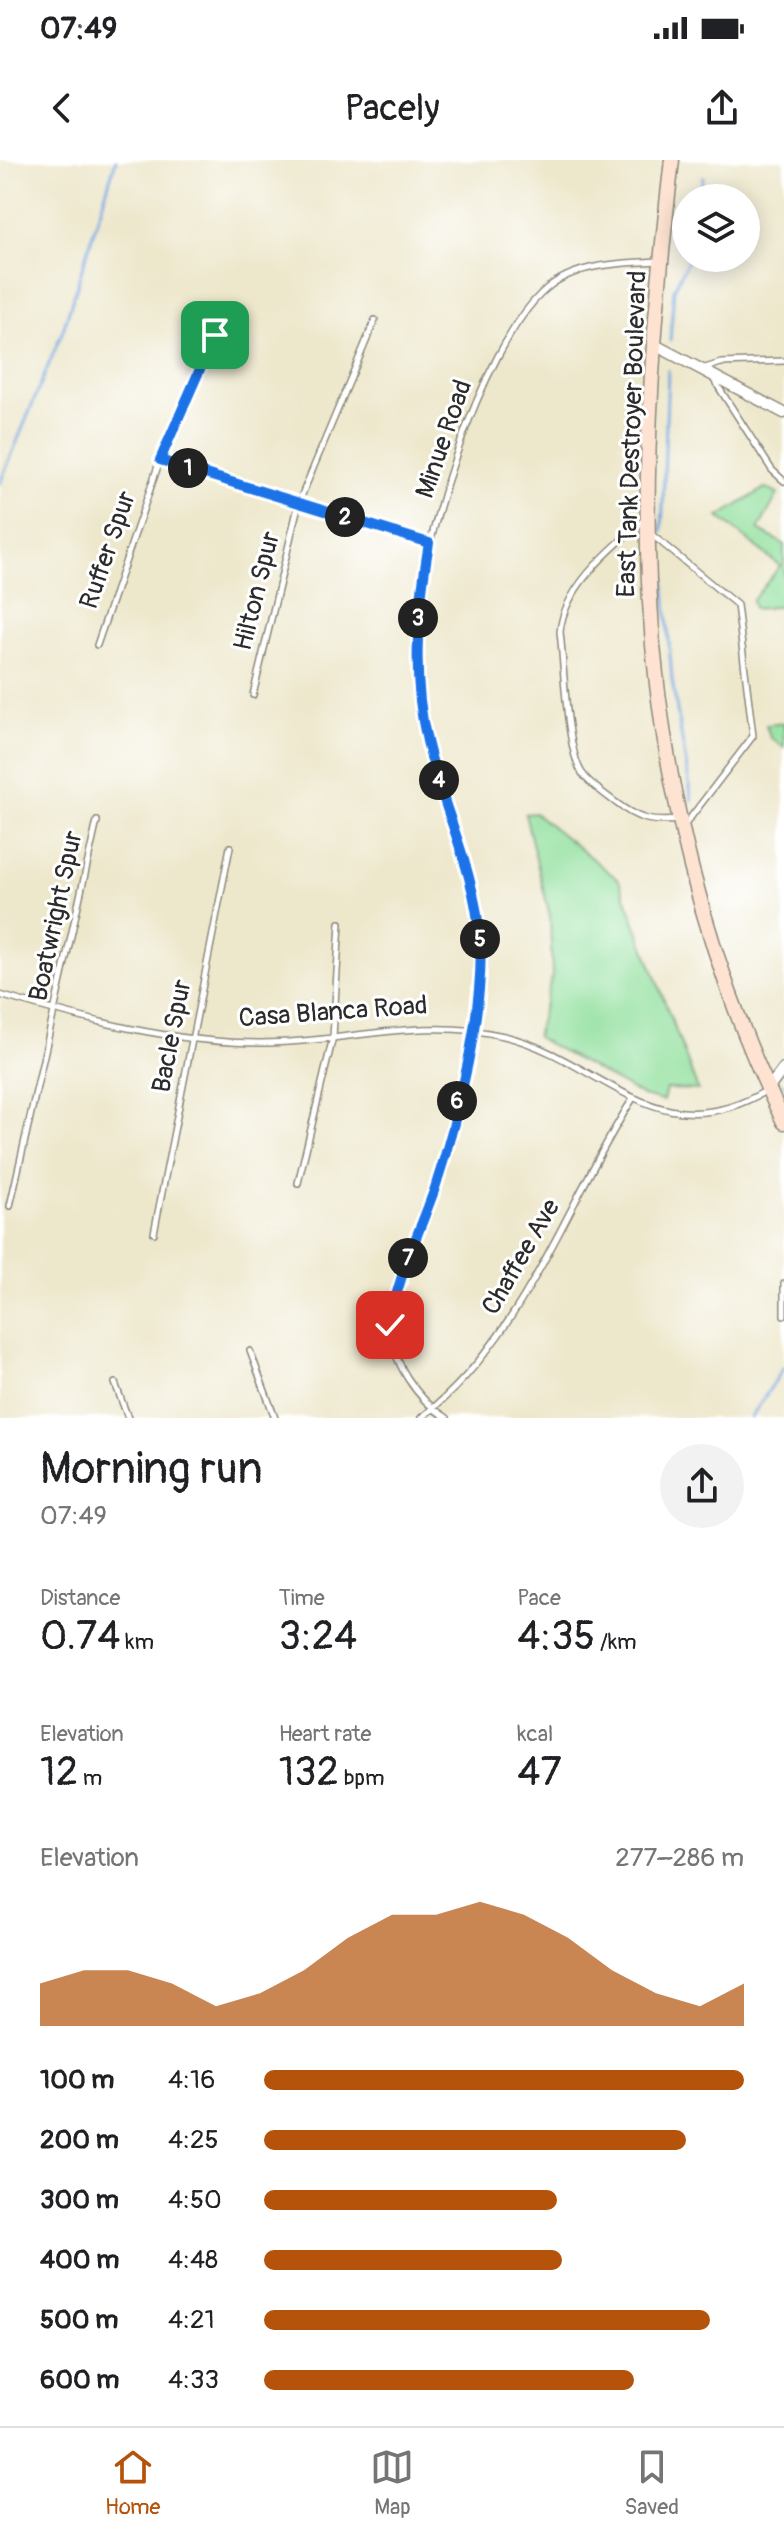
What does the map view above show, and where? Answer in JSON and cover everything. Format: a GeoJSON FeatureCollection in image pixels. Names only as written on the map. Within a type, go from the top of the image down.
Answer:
{"type":"FeatureCollection","features":[{"type":"Feature","properties":{"kind":"street","name":"East Tank Destroyer Boulevard"},"geometry":{"type":"LineString","coordinates":[[672,160],[655,345],[648,523],[650,603],[660,703],[682,823],[711,934],[768,1089],[784,1122]]}},
{"type":"Feature","properties":{"kind":"street"},"geometry":{"type":"LineString","coordinates":[[655,345],[784,413]]}},
{"type":"Feature","properties":{"kind":"street","name":"Casa Blanca Road"},"geometry":{"type":"LineString","coordinates":[[768,1089],[784,1068]]}},
{"type":"Feature","properties":{"kind":"lane","name":"Minue Road"},"geometry":{"type":"LineString","coordinates":[[447,1418],[432,1409],[404,1373],[390,1325],[400,1275],[435,1186],[452,1128],[479,982],[480,939],[472,888],[426,740],[416,642],[429,543],[475,402],[496,358],[546,289],[593,268],[661,261]]}},
{"type":"Feature","properties":{"kind":"lane","name":"Hilton Spur"},"geometry":{"type":"LineString","coordinates":[[253,695],[299,502],[375,320]]}},
{"type":"Feature","properties":{"kind":"lane","name":"Ruffer Spur"},"geometry":{"type":"LineString","coordinates":[[97,645],[160,460],[215,335]]}},
{"type":"Feature","properties":{"kind":"lane"},"geometry":{"type":"LineString","coordinates":[[784,361],[721,363],[705,372],[772,470],[784,481]]}},
{"type":"Feature","properties":{"kind":"lane"},"geometry":{"type":"LineString","coordinates":[[160,460],[429,543]]}},
{"type":"Feature","properties":{"kind":"lane"},"geometry":{"type":"LineString","coordinates":[[648,523],[732,597],[742,619],[753,736],[682,823],[656,823],[640,819],[582,773],[573,751],[560,632],[567,602],[610,550],[648,523]]}},
{"type":"Feature","properties":{"kind":"lane","name":"Boatwright Spur"},"geometry":{"type":"LineString","coordinates":[[10,1206],[97,821]]}},
{"type":"Feature","properties":{"kind":"lane","name":"Bacle Spur"},"geometry":{"type":"LineString","coordinates":[[154,1233],[230,847]]}},
{"type":"Feature","properties":{"kind":"lane"},"geometry":{"type":"LineString","coordinates":[[298,1183],[333,1037],[340,923]]}},
{"type":"Feature","properties":{"kind":"lane","name":"Casa Blanca Road"},"geometry":{"type":"LineString","coordinates":[[0,995],[56,1011],[191,1039],[264,1043],[422,1026],[503,1035],[541,1048],[632,1100],[687,1113],[723,1111],[768,1089]]}},
{"type":"Feature","properties":{"kind":"lane","name":"Chaffee Ave"},"geometry":{"type":"LineString","coordinates":[[421,1418],[475,1367],[498,1335],[529,1288],[632,1100]]}},
{"type":"Feature","properties":{"kind":"lane"},"geometry":{"type":"LineString","coordinates":[[784,1284],[784,1315]]}},
{"type":"Feature","properties":{"kind":"lane"},"geometry":{"type":"LineString","coordinates":[[250,1351],[275,1418]]}},
{"type":"Feature","properties":{"kind":"lane"},"geometry":{"type":"LineString","coordinates":[[115,1383],[128,1418]]}},
{"type":"Feature","properties":{"kind":"green space"},"geometry":{"type":"Polygon","coordinates":[[[765,488],[778,494],[758,530],[784,544],[784,606],[754,609],[752,601],[780,566],[719,517],[765,488]]]}},
{"type":"Feature","properties":{"kind":"green space"},"geometry":{"type":"Polygon","coordinates":[[[784,723],[784,748],[770,737],[766,725],[784,723]]]}},
{"type":"Feature","properties":{"kind":"green space"},"geometry":{"type":"Polygon","coordinates":[[[535,813],[619,880],[698,1090],[666,1089],[663,1101],[643,1096],[536,1037],[552,975],[550,916],[525,814],[535,813]]]}},
{"type":"Feature","properties":{"kind":"waterway"},"geometry":{"type":"LineString","coordinates":[[0,483],[63,330],[116,160]]}},
{"type":"Feature","properties":{"kind":"waterway"},"geometry":{"type":"LineString","coordinates":[[702,184],[703,177]]}},
{"type":"Feature","properties":{"kind":"waterway"},"geometry":{"type":"LineString","coordinates":[[670,341],[674,289],[682,272]]}},
{"type":"Feature","properties":{"kind":"waterway"},"geometry":{"type":"LineString","coordinates":[[662,532],[668,370]]}},
{"type":"Feature","properties":{"kind":"waterway"},"geometry":{"type":"LineString","coordinates":[[662,552],[672,680],[692,800]]}},
{"type":"Feature","properties":{"kind":"waterway"},"geometry":{"type":"LineString","coordinates":[[751,1418],[784,1367]]}},
{"type":"Feature","properties":{"kind":"route"},"geometry":{"type":"LineString","coordinates":[[215,335],[160,460],[429,543],[416,642],[419,684],[426,740],[472,888],[480,939],[479,982],[452,1128],[435,1186],[400,1275],[390,1325]]}}]}
